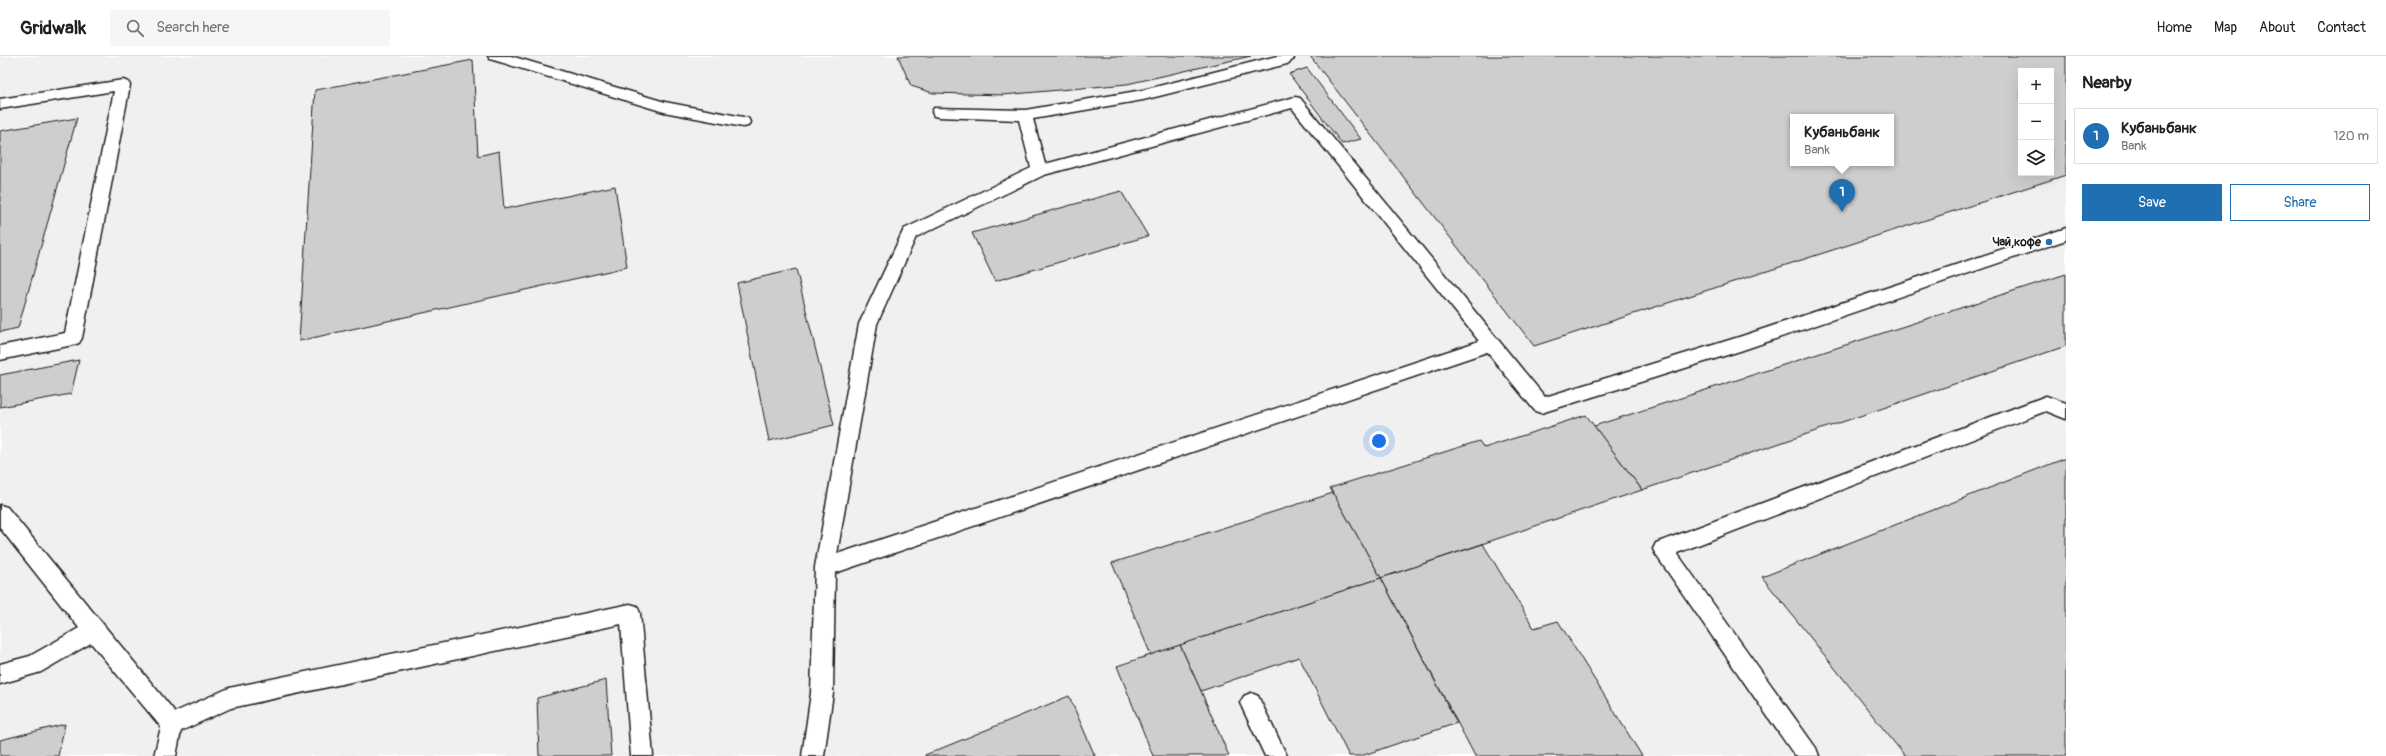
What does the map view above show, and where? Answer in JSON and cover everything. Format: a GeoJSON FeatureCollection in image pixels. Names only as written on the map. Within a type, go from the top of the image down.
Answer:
{"type":"FeatureCollection","features":[{"type":"Feature","properties":{"kind":"lane"},"geometry":{"type":"LineString","coordinates":[[495,56],[664,107],[743,122]]}},
{"type":"Feature","properties":{"kind":"lane"},"geometry":{"type":"LineString","coordinates":[[939,112],[1025,115],[1143,95],[1287,60],[1284,56]]}},
{"type":"Feature","properties":{"kind":"lane"},"geometry":{"type":"LineString","coordinates":[[0,104],[123,85],[73,338],[0,353]]}},
{"type":"Feature","properties":{"kind":"lane"},"geometry":{"type":"LineString","coordinates":[[813,756],[822,693],[825,567],[868,324],[910,233],[1039,171],[1295,102],[1541,406],[1740,344],[2066,234]]}},
{"type":"Feature","properties":{"kind":"lane"},"geometry":{"type":"LineString","coordinates":[[1025,115],[1039,171]]}},
{"type":"Feature","properties":{"kind":"lane"},"geometry":{"type":"LineString","coordinates":[[825,567],[1491,344]]}},
{"type":"Feature","properties":{"kind":"lane"},"geometry":{"type":"LineString","coordinates":[[1808,756],[1662,549],[2046,403],[2066,411]]}},
{"type":"Feature","properties":{"kind":"lane"},"geometry":{"type":"LineString","coordinates":[[0,513],[94,631],[172,724]]}},
{"type":"Feature","properties":{"kind":"lane"},"geometry":{"type":"LineString","coordinates":[[172,724],[229,698],[630,613],[642,756]]}},
{"type":"Feature","properties":{"kind":"lane"},"geometry":{"type":"LineString","coordinates":[[0,674],[34,665],[94,631]]}},
{"type":"Feature","properties":{"kind":"lane"},"geometry":{"type":"LineString","coordinates":[[1250,703],[1276,756]]}},
{"type":"Feature","properties":{"kind":"lane"},"geometry":{"type":"LineString","coordinates":[[165,756],[172,724]]}},
{"type":"Feature","properties":{"kind":"shaded area"},"geometry":{"type":"Polygon","coordinates":[[[0,56],[2066,56],[2066,756],[0,756],[0,56]]]}},
{"type":"Feature","properties":{"kind":"building"},"geometry":{"type":"Polygon","coordinates":[[[898,56],[1251,56],[1127,84],[1003,95],[933,93],[911,86],[898,56]]]}},
{"type":"Feature","properties":{"kind":"building"},"geometry":{"type":"Polygon","coordinates":[[[1310,56],[2066,56],[2066,175],[1534,346],[1310,56]]]}},
{"type":"Feature","properties":{"kind":"building"},"geometry":{"type":"Polygon","coordinates":[[[473,60],[478,156],[499,151],[504,209],[615,186],[627,267],[299,341],[315,90],[473,60]]]}},
{"type":"Feature","properties":{"kind":"building"},"geometry":{"type":"Polygon","coordinates":[[[1307,68],[1361,139],[1342,144],[1289,74],[1307,68]]]}},
{"type":"Feature","properties":{"kind":"building"},"geometry":{"type":"Polygon","coordinates":[[[77,118],[18,328],[0,332],[0,131],[77,118]]]}},
{"type":"Feature","properties":{"kind":"building"},"geometry":{"type":"Polygon","coordinates":[[[1121,191],[1148,236],[995,281],[972,233],[1121,191]]]}},
{"type":"Feature","properties":{"kind":"building"},"geometry":{"type":"Polygon","coordinates":[[[796,269],[834,425],[769,441],[737,283],[796,269]]]}},
{"type":"Feature","properties":{"kind":"building"},"geometry":{"type":"Polygon","coordinates":[[[2066,274],[2066,346],[1642,490],[1594,426],[2066,274]]]}},
{"type":"Feature","properties":{"kind":"building"},"geometry":{"type":"Polygon","coordinates":[[[79,360],[71,394],[0,407],[0,375],[79,360]]]}},
{"type":"Feature","properties":{"kind":"building"},"geometry":{"type":"Polygon","coordinates":[[[1586,415],[1642,490],[1381,578],[1330,488],[1479,441],[1484,448],[1586,415]]]}},
{"type":"Feature","properties":{"kind":"building"},"geometry":{"type":"Polygon","coordinates":[[[2066,458],[2066,756],[1905,756],[1762,577],[2066,458]]]}},
{"type":"Feature","properties":{"kind":"building"},"geometry":{"type":"Polygon","coordinates":[[[1333,493],[1381,578],[1151,655],[1112,563],[1333,493]]]}},
{"type":"Feature","properties":{"kind":"building"},"geometry":{"type":"Polygon","coordinates":[[[1483,544],[1534,628],[1558,621],[1642,756],[1475,756],[1381,578],[1483,544]]]}},
{"type":"Feature","properties":{"kind":"building"},"geometry":{"type":"Polygon","coordinates":[[[1381,578],[1457,723],[1361,756],[1349,756],[1299,657],[1201,691],[1180,645],[1381,578]]]}},
{"type":"Feature","properties":{"kind":"building"},"geometry":{"type":"Polygon","coordinates":[[[1180,645],[1229,756],[1153,756],[1117,666],[1180,645]]]}},
{"type":"Feature","properties":{"kind":"building"},"geometry":{"type":"Polygon","coordinates":[[[606,680],[611,756],[539,756],[537,698],[606,680]]]}},
{"type":"Feature","properties":{"kind":"building"},"geometry":{"type":"Polygon","coordinates":[[[1069,696],[1095,756],[925,756],[925,755],[1069,696]]]}},
{"type":"Feature","properties":{"kind":"building"},"geometry":{"type":"Polygon","coordinates":[[[65,724],[58,756],[0,756],[0,740],[65,724]]]}},
{"type":"Feature","properties":{"kind":"place","name":"Кубаньбанк"},"geometry":{"type":"Point","coordinates":[1842,212]}},
{"type":"Feature","properties":{"kind":"place","name":"Чай,кофе"},"geometry":{"type":"Point","coordinates":[2049,242]}}]}
